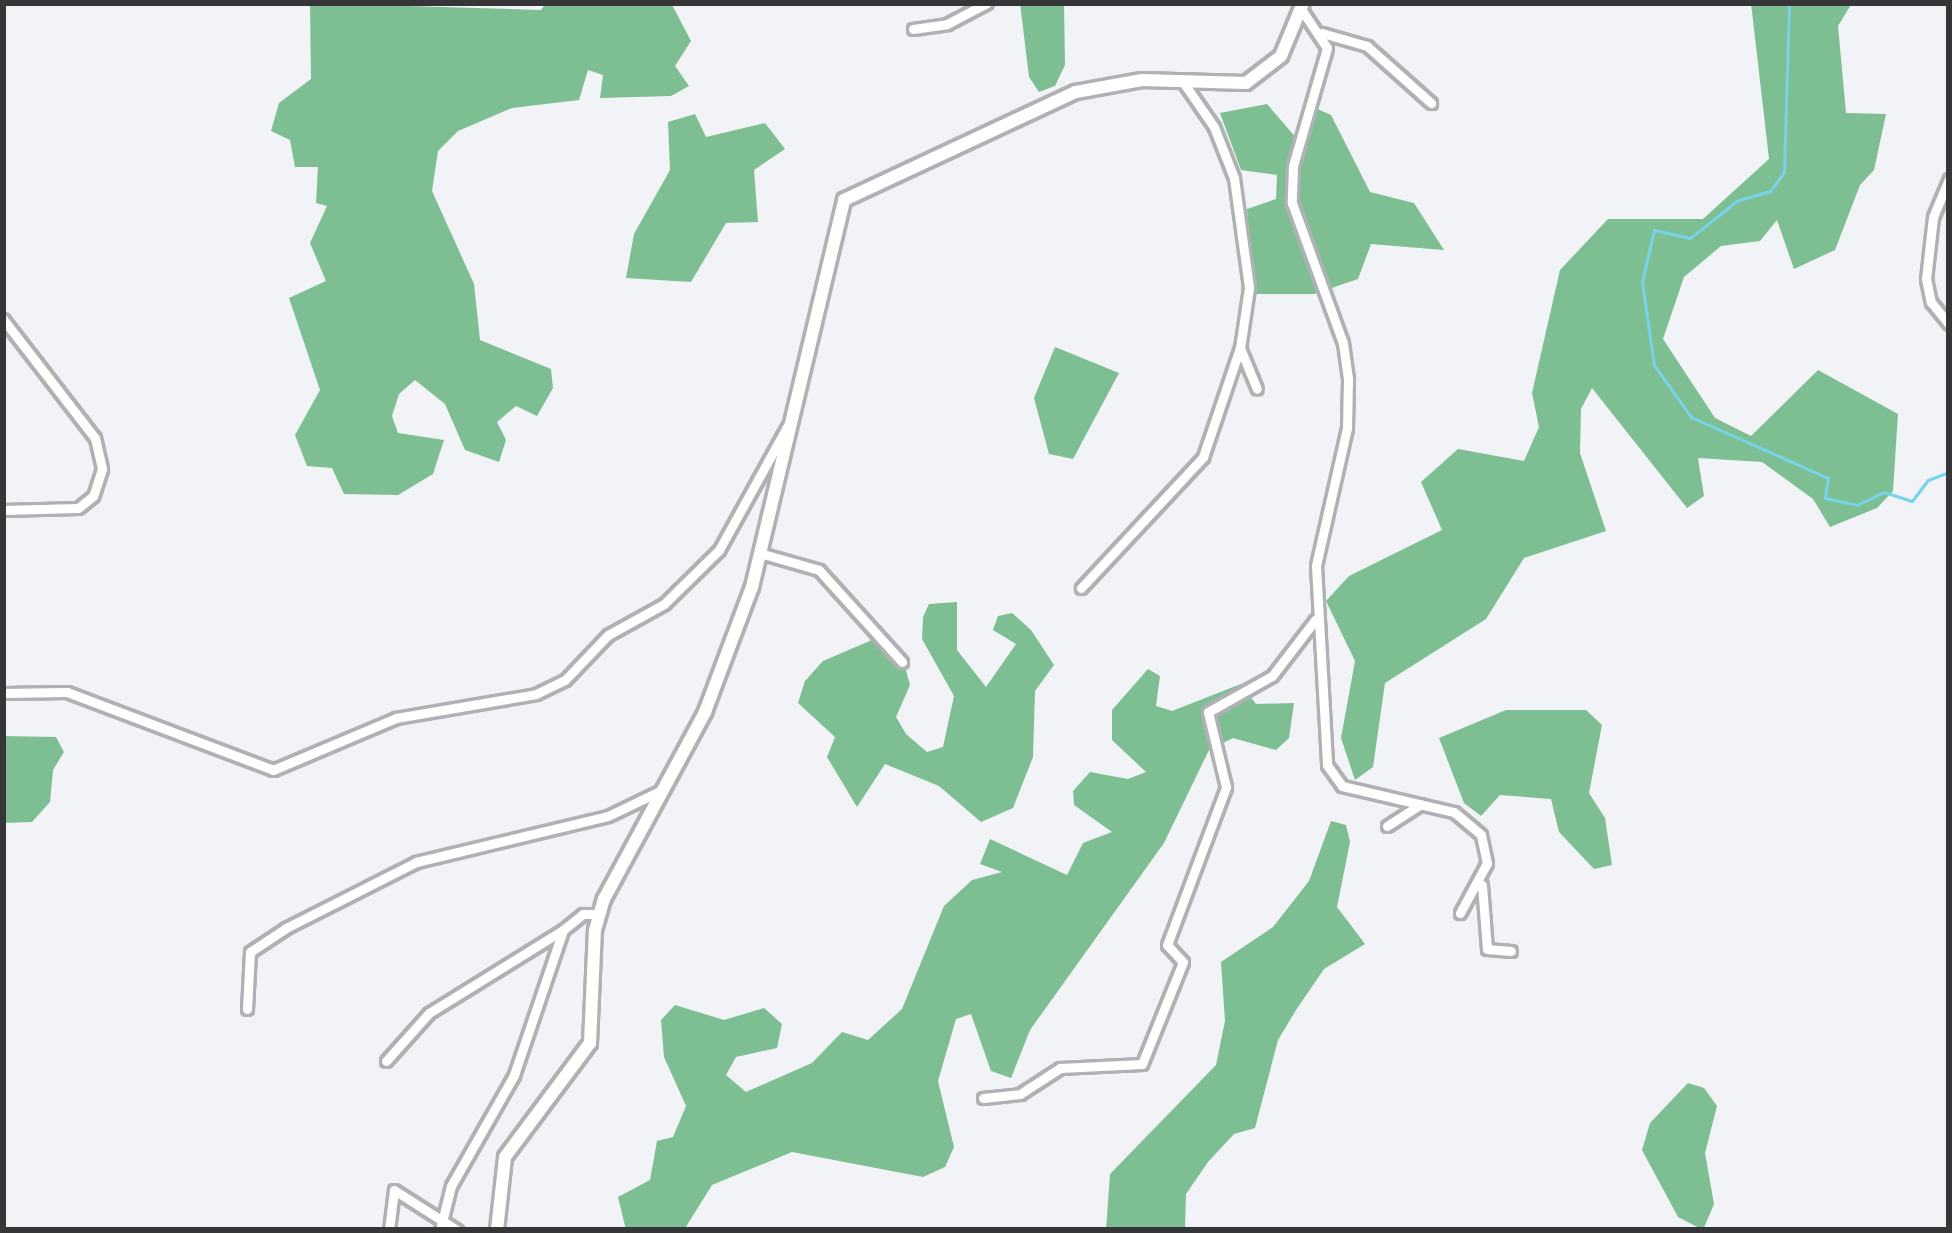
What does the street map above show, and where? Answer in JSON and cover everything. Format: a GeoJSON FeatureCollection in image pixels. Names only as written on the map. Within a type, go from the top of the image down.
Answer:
{"type":"FeatureCollection","features":[{"type":"Feature","properties":{"kind":"main road"},"geometry":{"type":"LineString","coordinates":[[497,1230],[505,1157],[590,1043],[598,914],[669,787],[724,667],[763,554],[844,200],[1076,92],[1120,82],[1246,83],[1281,56],[1303,8]]}},
{"type":"Feature","properties":{"kind":"street"},"geometry":{"type":"LineString","coordinates":[[913,29],[947,24],[987,3]]}},
{"type":"Feature","properties":{"kind":"street"},"geometry":{"type":"LineString","coordinates":[[1303,8],[1322,33],[1326,61],[1290,184],[1343,343],[1349,403],[1318,544],[1316,620],[1333,777],[1454,812],[1486,841],[1482,879],[1487,949],[1511,951]]}},
{"type":"Feature","properties":{"kind":"street"},"geometry":{"type":"LineString","coordinates":[[1322,33],[1367,46],[1431,103]]}},
{"type":"Feature","properties":{"kind":"street"},"geometry":{"type":"LineString","coordinates":[[1081,588],[1203,457],[1240,348],[1249,289],[1234,178],[1214,127],[1183,82]]}},
{"type":"Feature","properties":{"kind":"street"},"geometry":{"type":"LineString","coordinates":[[1949,179],[1933,217],[1925,279],[1931,302],[1949,324]]}},
{"type":"Feature","properties":{"kind":"street"},"geometry":{"type":"LineString","coordinates":[[3,319],[95,438],[102,470],[93,496],[78,508],[3,510]]}},
{"type":"Feature","properties":{"kind":"street"},"geometry":{"type":"LineString","coordinates":[[1240,348],[1257,389]]}},
{"type":"Feature","properties":{"kind":"street"},"geometry":{"type":"LineString","coordinates":[[3,693],[67,692],[273,770],[396,718],[536,694],[565,680],[608,635],[664,604],[719,550],[790,422]]}},
{"type":"Feature","properties":{"kind":"street"},"geometry":{"type":"LineString","coordinates":[[763,554],[819,570],[902,662]]}},
{"type":"Feature","properties":{"kind":"street"},"geometry":{"type":"LineString","coordinates":[[983,1098],[1020,1094],[1060,1068],[1142,1064],[1183,962],[1167,945],[1226,788],[1208,712],[1271,676],[1316,620]]}},
{"type":"Feature","properties":{"kind":"street"},"geometry":{"type":"LineString","coordinates":[[247,1009],[250,952],[286,928],[416,862],[608,816],[669,787]]}},
{"type":"Feature","properties":{"kind":"street"},"geometry":{"type":"LineString","coordinates":[[1387,826],[1421,804]]}},
{"type":"Feature","properties":{"kind":"street"},"geometry":{"type":"LineString","coordinates":[[1460,913],[1482,879]]}},
{"type":"Feature","properties":{"kind":"street"},"geometry":{"type":"LineString","coordinates":[[386,1061],[429,1013],[583,914],[598,914]]}},
{"type":"Feature","properties":{"kind":"street"},"geometry":{"type":"LineString","coordinates":[[440,1225],[514,1075],[563,930]]}},
{"type":"Feature","properties":{"kind":"street"},"geometry":{"type":"LineString","coordinates":[[389,1230],[394,1190],[440,1225],[457,1230]]}},
{"type":"Feature","properties":{"kind":"green space"},"geometry":{"type":"Polygon","coordinates":[[[310,3],[541,10],[546,3],[671,3],[691,41],[675,66],[689,86],[671,96],[600,98],[603,75],[588,70],[579,100],[512,108],[458,131],[438,151],[432,191],[474,284],[480,340],[551,369],[553,388],[537,416],[516,406],[497,422],[506,440],[499,462],[465,450],[445,404],[415,380],[399,394],[392,416],[398,433],[444,440],[433,474],[398,495],[344,494],[332,468],[307,466],[295,435],[320,390],[289,298],[326,281],[310,243],[327,206],[316,203],[318,167],[295,167],[290,140],[271,131],[279,103],[311,79],[310,3]]]}},
{"type":"Feature","properties":{"kind":"green space"},"geometry":{"type":"Polygon","coordinates":[[[1020,3],[1064,3],[1065,65],[1055,86],[1039,92],[1029,77],[1020,3]]]}},
{"type":"Feature","properties":{"kind":"green space"},"geometry":{"type":"Polygon","coordinates":[[[1751,3],[1852,3],[1838,26],[1846,113],[1886,114],[1874,170],[1860,185],[1835,250],[1794,269],[1777,220],[1760,241],[1721,246],[1684,277],[1663,339],[1715,418],[1751,436],[1818,370],[1898,414],[1893,491],[1877,508],[1830,527],[1813,499],[1762,462],[1698,458],[1704,496],[1687,508],[1592,388],[1581,409],[1580,453],[1606,531],[1524,558],[1486,619],[1385,683],[1373,767],[1355,780],[1341,738],[1355,661],[1326,601],[1349,576],[1442,530],[1421,482],[1458,449],[1524,461],[1539,427],[1532,393],[1560,270],[1608,219],[1703,219],[1769,159],[1751,3]]]}},
{"type":"Feature","properties":{"kind":"green space"},"geometry":{"type":"Polygon","coordinates":[[[1267,104],[1303,146],[1315,108],[1331,115],[1370,192],[1414,203],[1444,250],[1371,244],[1358,279],[1314,294],[1253,294],[1247,209],[1276,199],[1277,175],[1241,170],[1220,113],[1267,104]]]}},
{"type":"Feature","properties":{"kind":"green space"},"geometry":{"type":"Polygon","coordinates":[[[695,114],[706,137],[765,123],[785,149],[754,170],[758,222],[726,223],[691,282],[626,278],[634,234],[670,170],[668,122],[695,114]]]}},
{"type":"Feature","properties":{"kind":"green space"},"geometry":{"type":"Polygon","coordinates":[[[1055,347],[1119,373],[1073,459],[1049,454],[1034,398],[1055,347]]]}},
{"type":"Feature","properties":{"kind":"green space"},"geometry":{"type":"Polygon","coordinates":[[[957,602],[957,650],[986,687],[1016,644],[993,630],[998,616],[1012,613],[1031,630],[1054,665],[1035,691],[1033,757],[1013,808],[981,822],[939,786],[885,764],[857,807],[827,757],[835,737],[798,703],[805,681],[823,661],[872,640],[905,667],[910,685],[896,717],[906,734],[927,752],[943,747],[954,696],[922,639],[923,617],[929,604],[957,602]]]}},
{"type":"Feature","properties":{"kind":"green space"},"geometry":{"type":"Polygon","coordinates":[[[1148,669],[1160,676],[1156,706],[1172,711],[1241,684],[1256,704],[1294,703],[1289,738],[1276,750],[1233,738],[1209,750],[1164,843],[1030,1030],[1011,1078],[991,1071],[971,1014],[956,1019],[938,1081],[954,1147],[945,1167],[923,1177],[792,1152],[712,1185],[684,1230],[626,1230],[618,1197],[650,1180],[657,1141],[673,1137],[686,1106],[664,1057],[661,1020],[675,1005],[724,1020],[764,1008],[782,1024],[777,1048],[736,1057],[726,1075],[746,1092],[812,1063],[842,1032],[868,1040],[902,1009],[944,906],[972,880],[1002,872],[980,864],[990,839],[1067,875],[1083,843],[1112,832],[1074,805],[1073,791],[1090,772],[1128,779],[1146,772],[1112,740],[1112,710],[1148,669]]]}},
{"type":"Feature","properties":{"kind":"green space"},"geometry":{"type":"Polygon","coordinates":[[[1506,710],[1586,710],[1602,725],[1589,793],[1605,818],[1612,865],[1594,869],[1559,832],[1551,799],[1500,795],[1481,816],[1464,803],[1439,738],[1506,710]]]}},
{"type":"Feature","properties":{"kind":"green space"},"geometry":{"type":"Polygon","coordinates":[[[3,736],[56,737],[64,752],[53,770],[50,802],[32,822],[3,823],[3,736]]]}},
{"type":"Feature","properties":{"kind":"green space"},"geometry":{"type":"Polygon","coordinates":[[[1331,821],[1346,825],[1350,842],[1337,907],[1365,944],[1324,969],[1296,1010],[1278,1040],[1255,1128],[1234,1134],[1186,1194],[1185,1230],[1106,1230],[1110,1174],[1216,1065],[1225,1021],[1221,962],[1273,927],[1309,881],[1331,821]]]}},
{"type":"Feature","properties":{"kind":"green space"},"geometry":{"type":"Polygon","coordinates":[[[1688,1083],[1704,1088],[1717,1106],[1705,1153],[1714,1204],[1703,1230],[1678,1217],[1642,1150],[1650,1123],[1688,1083]]]}},
{"type":"Feature","properties":{"kind":"waterway"},"geometry":{"type":"LineString","coordinates":[[1789,3],[1784,172],[1770,191],[1738,200],[1690,238],[1654,230],[1642,282],[1654,365],[1691,417],[1828,478],[1825,498],[1857,505],[1884,492],[1912,501],[1928,480],[1949,472]]}}]}
